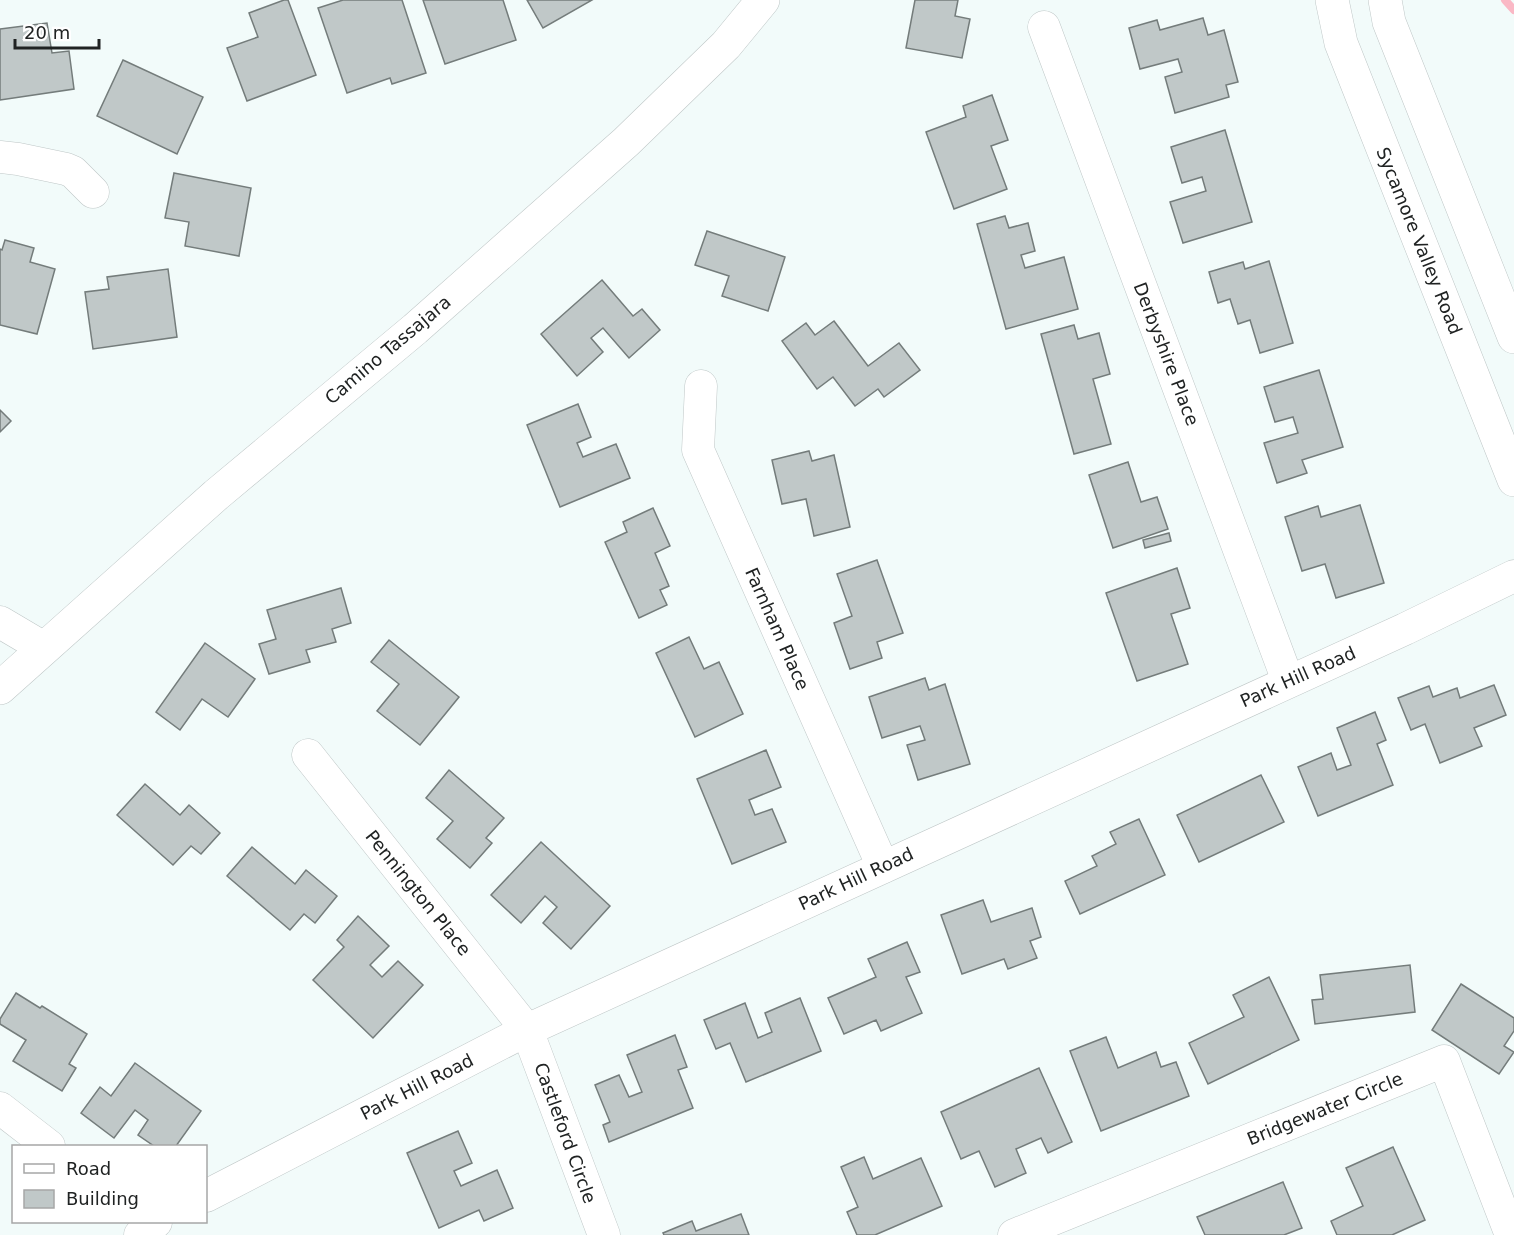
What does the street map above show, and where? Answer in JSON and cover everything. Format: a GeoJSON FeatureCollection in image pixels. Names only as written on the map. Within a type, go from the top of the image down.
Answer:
{"type":"FeatureCollection","features":[{"type":"Feature","properties":{"kind":"street","name":"Camino Tassajara"},"geometry":{"type":"LineString","coordinates":[[0,688],[216,495],[415,329],[626,142],[726,45],[763,0]]}},
{"type":"Feature","properties":{"kind":"street","name":"Sycamore Valley Road"},"geometry":{"type":"LineString","coordinates":[[1332,0],[1341,43],[1514,480]]}},
{"type":"Feature","properties":{"kind":"street"},"geometry":{"type":"LineString","coordinates":[[1385,0],[1389,22],[1514,338]]}},
{"type":"Feature","properties":{"kind":"street","name":"Derbyshire Place"},"geometry":{"type":"LineString","coordinates":[[1044,27],[1288,681]]}},
{"type":"Feature","properties":{"kind":"street"},"geometry":{"type":"LineString","coordinates":[[0,158],[18,159],[66,169],[74,172],[93,192]]}},
{"type":"Feature","properties":{"kind":"street","name":"Farnham Place"},"geometry":{"type":"LineString","coordinates":[[701,386],[698,450],[883,867]]}},
{"type":"Feature","properties":{"kind":"street","name":"Park Hill Road"},"geometry":{"type":"LineString","coordinates":[[207,1195],[527,1030],[1405,629],[1514,576]]}},
{"type":"Feature","properties":{"kind":"street"},"geometry":{"type":"LineString","coordinates":[[0,622],[44,648]]}},
{"type":"Feature","properties":{"kind":"street","name":"Pennington Place"},"geometry":{"type":"LineString","coordinates":[[308,755],[527,1030]]}},
{"type":"Feature","properties":{"kind":"street","name":"Castleford Circle"},"geometry":{"type":"LineString","coordinates":[[527,1030],[604,1235]]}},
{"type":"Feature","properties":{"kind":"street","name":"Bridgewater Circle"},"geometry":{"type":"LineString","coordinates":[[1028,1232],[1444,1061],[1511,1235]]}},
{"type":"Feature","properties":{"kind":"street"},"geometry":{"type":"LineString","coordinates":[[0,1108],[48,1145]]}},
{"type":"Feature","properties":{"kind":"building"},"geometry":{"type":"Polygon","coordinates":[[[288,0],[316,75],[247,101],[227,48],[258,37],[249,13],[288,0]]]}},
{"type":"Feature","properties":{"kind":"building"},"geometry":{"type":"Polygon","coordinates":[[[343,0],[402,0],[426,73],[392,84],[390,78],[347,93],[318,8],[343,0]]]}},
{"type":"Feature","properties":{"kind":"building"},"geometry":{"type":"Polygon","coordinates":[[[423,0],[503,0],[516,40],[445,64],[423,0]]]}},
{"type":"Feature","properties":{"kind":"building"},"geometry":{"type":"Polygon","coordinates":[[[527,0],[592,0],[543,28],[527,0]]]}},
{"type":"Feature","properties":{"kind":"building"},"geometry":{"type":"Polygon","coordinates":[[[915,0],[958,0],[955,16],[970,19],[962,58],[906,48],[915,0]]]}},
{"type":"Feature","properties":{"kind":"building"},"geometry":{"type":"Polygon","coordinates":[[[1203,18],[1208,35],[1224,30],[1238,82],[1226,85],[1229,97],[1175,113],[1165,77],[1182,72],[1178,59],[1140,69],[1129,28],[1157,20],[1160,30],[1203,18]]]}},
{"type":"Feature","properties":{"kind":"building"},"geometry":{"type":"Polygon","coordinates":[[[47,23],[52,53],[69,51],[74,89],[0,100],[0,29],[47,23]]]}},
{"type":"Feature","properties":{"kind":"building"},"geometry":{"type":"Polygon","coordinates":[[[123,60],[203,97],[177,154],[97,116],[123,60]]]}},
{"type":"Feature","properties":{"kind":"building"},"geometry":{"type":"Polygon","coordinates":[[[992,95],[1008,140],[991,146],[1007,189],[954,209],[926,132],[966,117],[963,106],[992,95]]]}},
{"type":"Feature","properties":{"kind":"building"},"geometry":{"type":"Polygon","coordinates":[[[1225,130],[1252,222],[1183,243],[1170,202],[1206,191],[1202,177],[1182,183],[1171,147],[1225,130]]]}},
{"type":"Feature","properties":{"kind":"building"},"geometry":{"type":"Polygon","coordinates":[[[174,173],[251,188],[239,256],[185,246],[189,222],[165,218],[174,173]]]}},
{"type":"Feature","properties":{"kind":"building"},"geometry":{"type":"Polygon","coordinates":[[[1005,216],[1009,228],[1028,223],[1035,251],[1021,255],[1025,268],[1064,257],[1078,309],[1006,329],[977,224],[1005,216]]]}},
{"type":"Feature","properties":{"kind":"building"},"geometry":{"type":"Polygon","coordinates":[[[707,231],[785,257],[768,311],[722,296],[729,276],[695,265],[707,231]]]}},
{"type":"Feature","properties":{"kind":"building"},"geometry":{"type":"Polygon","coordinates":[[[5,240],[34,248],[30,262],[55,269],[37,334],[0,325],[0,249],[2,250],[5,240]]]}},
{"type":"Feature","properties":{"kind":"building"},"geometry":{"type":"Polygon","coordinates":[[[1269,261],[1293,343],[1260,353],[1250,320],[1238,324],[1230,299],[1218,303],[1209,272],[1243,262],[1245,269],[1269,261]]]}},
{"type":"Feature","properties":{"kind":"building"},"geometry":{"type":"Polygon","coordinates":[[[168,269],[177,337],[93,349],[85,292],[109,289],[107,277],[168,269]]]}},
{"type":"Feature","properties":{"kind":"building"},"geometry":{"type":"Polygon","coordinates":[[[602,280],[633,316],[642,309],[660,330],[629,358],[603,328],[591,338],[603,352],[577,376],[541,334],[602,280]]]}},
{"type":"Feature","properties":{"kind":"building"},"geometry":{"type":"Polygon","coordinates":[[[834,321],[868,366],[899,343],[920,370],[884,397],[878,389],[855,406],[833,377],[817,389],[782,341],[806,323],[815,335],[834,321]]]}},
{"type":"Feature","properties":{"kind":"building"},"geometry":{"type":"Polygon","coordinates":[[[1074,325],[1078,339],[1099,333],[1110,374],[1093,379],[1111,444],[1074,454],[1041,334],[1074,325]]]}},
{"type":"Feature","properties":{"kind":"building"},"geometry":{"type":"Polygon","coordinates":[[[1319,370],[1343,447],[1302,460],[1307,473],[1277,483],[1264,443],[1298,433],[1293,417],[1275,422],[1264,387],[1319,370]]]}},
{"type":"Feature","properties":{"kind":"building"},"geometry":{"type":"Polygon","coordinates":[[[578,404],[591,437],[577,443],[583,457],[616,444],[630,478],[560,507],[527,425],[578,404]]]}},
{"type":"Feature","properties":{"kind":"building"},"geometry":{"type":"Polygon","coordinates":[[[0,410],[11,421],[0,432],[0,410]]]}},
{"type":"Feature","properties":{"kind":"building"},"geometry":{"type":"Polygon","coordinates":[[[809,451],[812,461],[834,455],[850,527],[814,536],[806,499],[782,504],[772,460],[809,451]]]}},
{"type":"Feature","properties":{"kind":"building"},"geometry":{"type":"Polygon","coordinates":[[[1128,462],[1141,502],[1157,497],[1168,529],[1113,548],[1089,475],[1128,462]]]}},
{"type":"Feature","properties":{"kind":"building"},"geometry":{"type":"Polygon","coordinates":[[[1360,505],[1384,583],[1336,598],[1325,564],[1302,571],[1285,517],[1318,506],[1321,517],[1360,505]]]}},
{"type":"Feature","properties":{"kind":"building"},"geometry":{"type":"Polygon","coordinates":[[[653,508],[670,546],[655,553],[669,586],[660,590],[667,605],[639,618],[605,542],[627,532],[623,522],[653,508]]]}},
{"type":"Feature","properties":{"kind":"building"},"geometry":{"type":"Polygon","coordinates":[[[1169,533],[1171,541],[1145,548],[1143,540],[1169,533]]]}},
{"type":"Feature","properties":{"kind":"building"},"geometry":{"type":"Polygon","coordinates":[[[877,560],[903,633],[877,642],[882,658],[850,669],[834,623],[852,616],[837,574],[877,560]]]}},
{"type":"Feature","properties":{"kind":"building"},"geometry":{"type":"Polygon","coordinates":[[[1177,568],[1190,608],[1171,614],[1188,664],[1137,681],[1106,593],[1177,568]]]}},
{"type":"Feature","properties":{"kind":"building"},"geometry":{"type":"Polygon","coordinates":[[[341,588],[351,623],[332,629],[336,642],[306,650],[310,662],[269,674],[259,644],[276,639],[267,610],[341,588]]]}},
{"type":"Feature","properties":{"kind":"building"},"geometry":{"type":"Polygon","coordinates":[[[689,637],[704,669],[719,662],[743,714],[695,737],[656,653],[689,637]]]}},
{"type":"Feature","properties":{"kind":"building"},"geometry":{"type":"Polygon","coordinates":[[[389,640],[459,697],[420,745],[377,711],[399,684],[371,662],[389,640]]]}},
{"type":"Feature","properties":{"kind":"building"},"geometry":{"type":"Polygon","coordinates":[[[205,643],[255,679],[228,717],[202,699],[180,730],[156,712],[205,643]]]}},
{"type":"Feature","properties":{"kind":"building"},"geometry":{"type":"Polygon","coordinates":[[[925,678],[929,690],[945,684],[970,764],[918,780],[907,745],[925,740],[920,726],[882,738],[869,697],[925,678]]]}},
{"type":"Feature","properties":{"kind":"building"},"geometry":{"type":"Polygon","coordinates":[[[1494,685],[1506,715],[1474,728],[1482,746],[1440,763],[1425,724],[1411,730],[1398,698],[1429,686],[1433,697],[1457,688],[1460,698],[1494,685]]]}},
{"type":"Feature","properties":{"kind":"building"},"geometry":{"type":"Polygon","coordinates":[[[1375,712],[1386,740],[1377,744],[1393,785],[1318,816],[1298,767],[1331,753],[1337,770],[1351,765],[1337,728],[1375,712]]]}},
{"type":"Feature","properties":{"kind":"building"},"geometry":{"type":"Polygon","coordinates":[[[766,750],[781,787],[749,800],[755,815],[772,809],[786,842],[732,864],[697,779],[766,750]]]}},
{"type":"Feature","properties":{"kind":"building"},"geometry":{"type":"Polygon","coordinates":[[[449,770],[504,818],[486,838],[492,843],[470,868],[437,839],[453,821],[426,798],[449,770]]]}},
{"type":"Feature","properties":{"kind":"building"},"geometry":{"type":"Polygon","coordinates":[[[1261,775],[1284,822],[1199,862],[1177,815],[1261,775]]]}},
{"type":"Feature","properties":{"kind":"building"},"geometry":{"type":"Polygon","coordinates":[[[145,784],[180,815],[189,805],[220,833],[201,854],[191,846],[173,865],[117,815],[145,784]]]}},
{"type":"Feature","properties":{"kind":"building"},"geometry":{"type":"Polygon","coordinates":[[[1139,819],[1165,875],[1080,914],[1065,881],[1097,866],[1092,856],[1116,844],[1110,832],[1139,819]]]}},
{"type":"Feature","properties":{"kind":"building"},"geometry":{"type":"Polygon","coordinates":[[[541,842],[610,906],[571,949],[543,923],[557,907],[545,896],[521,923],[491,895],[541,842]]]}},
{"type":"Feature","properties":{"kind":"building"},"geometry":{"type":"Polygon","coordinates":[[[252,847],[295,884],[306,870],[337,896],[315,923],[304,914],[290,930],[227,876],[252,847]]]}},
{"type":"Feature","properties":{"kind":"building"},"geometry":{"type":"Polygon","coordinates":[[[983,900],[991,922],[1032,908],[1041,937],[1030,941],[1037,958],[1008,969],[1004,959],[962,974],[941,915],[983,900]]]}},
{"type":"Feature","properties":{"kind":"building"},"geometry":{"type":"Polygon","coordinates":[[[358,916],[389,946],[370,965],[382,977],[398,961],[423,985],[373,1038],[313,980],[344,947],[337,940],[358,916]]]}},
{"type":"Feature","properties":{"kind":"building"},"geometry":{"type":"Polygon","coordinates":[[[907,942],[920,972],[906,977],[922,1013],[881,1031],[876,1020],[844,1034],[828,998],[876,977],[868,959],[907,942]]]}},
{"type":"Feature","properties":{"kind":"building"},"geometry":{"type":"Polygon","coordinates":[[[1410,965],[1415,1012],[1315,1024],[1312,1000],[1323,999],[1320,975],[1410,965]]]}},
{"type":"Feature","properties":{"kind":"building"},"geometry":{"type":"Polygon","coordinates":[[[1269,977],[1299,1040],[1208,1084],[1189,1043],[1244,1017],[1233,995],[1269,977]]]}},
{"type":"Feature","properties":{"kind":"building"},"geometry":{"type":"Polygon","coordinates":[[[1461,984],[1514,1018],[1514,1031],[1504,1046],[1514,1052],[1499,1074],[1432,1030],[1461,984]]]}},
{"type":"Feature","properties":{"kind":"building"},"geometry":{"type":"Polygon","coordinates":[[[16,993],[87,1034],[69,1064],[76,1068],[62,1091],[13,1061],[26,1040],[0,1024],[0,1019],[16,993]]]}},
{"type":"Feature","properties":{"kind":"building"},"geometry":{"type":"Polygon","coordinates":[[[800,998],[821,1051],[746,1082],[730,1043],[716,1049],[704,1020],[745,1003],[758,1038],[772,1032],[765,1013],[800,998]]]}},
{"type":"Feature","properties":{"kind":"building"},"geometry":{"type":"Polygon","coordinates":[[[675,1035],[687,1067],[678,1070],[693,1108],[609,1142],[603,1125],[610,1122],[595,1085],[619,1075],[629,1097],[642,1092],[627,1055],[675,1035]]]}},
{"type":"Feature","properties":{"kind":"building"},"geometry":{"type":"Polygon","coordinates":[[[1106,1037],[1118,1068],[1156,1052],[1161,1067],[1176,1062],[1189,1096],[1101,1131],[1070,1051],[1106,1037]]]}},
{"type":"Feature","properties":{"kind":"building"},"geometry":{"type":"Polygon","coordinates":[[[135,1063],[201,1111],[177,1145],[153,1145],[138,1135],[148,1120],[135,1110],[114,1138],[81,1113],[100,1087],[111,1096],[135,1063]]]}},
{"type":"Feature","properties":{"kind":"building"},"geometry":{"type":"Polygon","coordinates":[[[1039,1068],[1072,1142],[1048,1153],[1041,1138],[1016,1149],[1026,1173],[995,1187],[979,1151],[961,1159],[941,1112],[1039,1068]]]}},
{"type":"Feature","properties":{"kind":"building"},"geometry":{"type":"Polygon","coordinates":[[[458,1131],[472,1163],[454,1171],[461,1186],[497,1170],[513,1208],[484,1221],[479,1210],[439,1228],[407,1153],[458,1131]]]}},
{"type":"Feature","properties":{"kind":"building"},"geometry":{"type":"Polygon","coordinates":[[[1393,1147],[1425,1220],[1392,1235],[1337,1235],[1331,1221],[1363,1206],[1346,1168],[1393,1147]]]}},
{"type":"Feature","properties":{"kind":"building"},"geometry":{"type":"Polygon","coordinates":[[[864,1157],[873,1179],[921,1158],[942,1206],[875,1235],[857,1235],[847,1212],[858,1207],[841,1167],[864,1157]]]}},
{"type":"Feature","properties":{"kind":"building"},"geometry":{"type":"Polygon","coordinates":[[[1283,1182],[1302,1228],[1284,1235],[1205,1235],[1197,1217],[1283,1182]]]}},
{"type":"Feature","properties":{"kind":"building"},"geometry":{"type":"Polygon","coordinates":[[[741,1214],[749,1235],[664,1235],[663,1233],[692,1221],[696,1231],[741,1214]]]}},
{"type":"Feature","properties":{"kind":"waterway"},"geometry":{"type":"LineString","coordinates":[[1505,0],[1514,10]]}}]}
